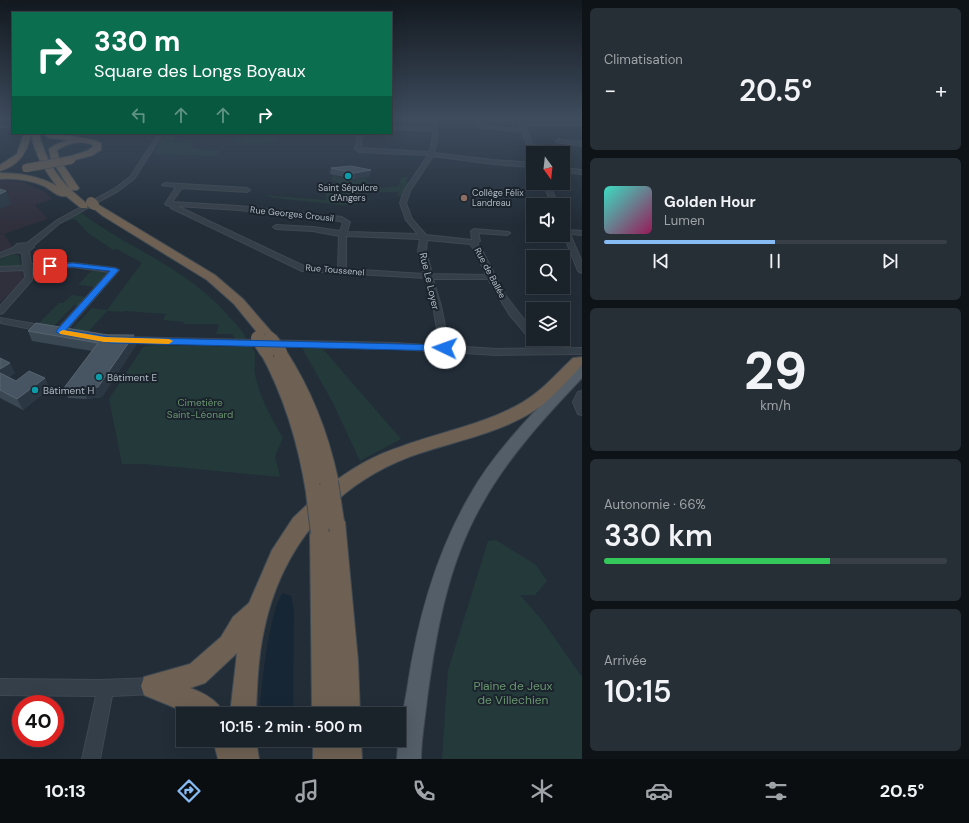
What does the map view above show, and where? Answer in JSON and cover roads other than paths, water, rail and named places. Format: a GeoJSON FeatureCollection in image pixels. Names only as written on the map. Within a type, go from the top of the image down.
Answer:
{"type":"FeatureCollection","features":[{"type":"Feature","properties":{"kind":"highway"},"geometry":{"type":"LineString","coordinates":[[0,168],[15,161],[22,153]]}},
{"type":"Feature","properties":{"kind":"highway"},"geometry":{"type":"LineString","coordinates":[[40,153],[46,166],[68,192],[135,240],[182,267],[207,285],[269,345]]}},
{"type":"Feature","properties":{"kind":"highway"},"geometry":{"type":"LineString","coordinates":[[48,153],[50,159],[74,188]]}},
{"type":"Feature","properties":{"kind":"highway"},"geometry":{"type":"LineString","coordinates":[[54,153],[55,159],[87,206]]}},
{"type":"Feature","properties":{"kind":"highway"},"geometry":{"type":"LineString","coordinates":[[71,159],[88,153]]}},
{"type":"Feature","properties":{"kind":"highway"},"geometry":{"type":"LineString","coordinates":[[0,172],[94,153]]}},
{"type":"Feature","properties":{"kind":"highway"},"geometry":{"type":"LineString","coordinates":[[0,176],[19,177],[42,182],[117,221],[213,279],[246,308],[269,345],[322,487],[346,661],[348,707]]}},
{"type":"Feature","properties":{"kind":"highway"},"geometry":{"type":"LineString","coordinates":[[243,707],[245,663],[256,611],[264,585],[293,533],[336,491],[354,477],[401,454],[484,427],[530,405],[581,361]]}},
{"type":"Feature","properties":{"kind":"highway"},"geometry":{"type":"LineString","coordinates":[[325,707],[328,527]]}},
{"type":"Feature","properties":{"kind":"highway"},"geometry":{"type":"LineString","coordinates":[[153,686],[196,674],[229,646],[241,625],[256,611]]}},
{"type":"Feature","properties":{"kind":"highway"},"geometry":{"type":"LineString","coordinates":[[153,686],[194,702],[201,707]]}},
{"type":"Feature","properties":{"kind":"highway"},"geometry":{"type":"LineString","coordinates":[[228,747],[231,759]]}},
{"type":"Feature","properties":{"kind":"highway"},"geometry":{"type":"LineString","coordinates":[[244,747],[246,759]]}},
{"type":"Feature","properties":{"kind":"highway"},"geometry":{"type":"LineString","coordinates":[[326,747],[326,759]]}},
{"type":"Feature","properties":{"kind":"highway"},"geometry":{"type":"LineString","coordinates":[[348,747],[349,759]]}},
{"type":"Feature","properties":{"kind":"main road"},"geometry":{"type":"LineString","coordinates":[[409,759],[422,658],[438,594],[456,540],[476,500],[514,444],[581,361]]}},
{"type":"Feature","properties":{"kind":"street"},"geometry":{"type":"LineString","coordinates":[[27,248],[58,222],[116,190],[132,178],[148,153]]}},
{"type":"Feature","properties":{"kind":"street"},"geometry":{"type":"LineString","coordinates":[[420,153],[479,157],[526,164]]}},
{"type":"Feature","properties":{"kind":"street"},"geometry":{"type":"LineString","coordinates":[[424,237],[408,220],[403,203],[431,154]]}},
{"type":"Feature","properties":{"kind":"street"},"geometry":{"type":"LineString","coordinates":[[570,171],[582,172]]}},
{"type":"Feature","properties":{"kind":"street"},"geometry":{"type":"LineString","coordinates":[[165,185],[247,190]]}},
{"type":"Feature","properties":{"kind":"street"},"geometry":{"type":"LineString","coordinates":[[168,204],[180,186]]}},
{"type":"Feature","properties":{"kind":"street","name":"Rue Georges Crousil"},"geometry":{"type":"LineString","coordinates":[[168,204],[239,208],[342,219],[347,222],[343,234],[424,237]]}},
{"type":"Feature","properties":{"kind":"street","name":"Rue Toussenel"},"geometry":{"type":"LineString","coordinates":[[168,204],[299,267],[342,272],[491,278]]}},
{"type":"Feature","properties":{"kind":"street"},"geometry":{"type":"LineString","coordinates":[[276,227],[313,229],[343,234],[342,272]]}},
{"type":"Feature","properties":{"kind":"street"},"geometry":{"type":"LineString","coordinates":[[570,230],[582,233]]}},
{"type":"Feature","properties":{"kind":"street"},"geometry":{"type":"LineString","coordinates":[[472,242],[476,241],[474,231],[507,233]]}},
{"type":"Feature","properties":{"kind":"street","name":"Rue de Ballée"},"geometry":{"type":"LineString","coordinates":[[424,237],[472,242],[511,311],[526,329]]}},
{"type":"Feature","properties":{"kind":"street","name":"Rue Le Loyer"},"geometry":{"type":"LineString","coordinates":[[424,237],[422,251],[445,348]]}},
{"type":"Feature","properties":{"kind":"street"},"geometry":{"type":"LineString","coordinates":[[570,242],[582,271]]}},
{"type":"Feature","properties":{"kind":"street"},"geometry":{"type":"LineString","coordinates":[[0,255],[16,250],[20,246],[27,248]]}},
{"type":"Feature","properties":{"kind":"street"},"geometry":{"type":"LineString","coordinates":[[0,311],[28,280],[27,248]]}},
{"type":"Feature","properties":{"kind":"street"},"geometry":{"type":"LineString","coordinates":[[0,269],[73,265],[115,270],[65,333],[0,321]]}},
{"type":"Feature","properties":{"kind":"street"},"geometry":{"type":"LineString","coordinates":[[111,340],[445,348],[497,352],[546,351],[581,361]]}},
{"type":"Feature","properties":{"kind":"street","name":"Rue de Ballée"},"geometry":{"type":"LineString","coordinates":[[541,346],[546,351]]}},
{"type":"Feature","properties":{"kind":"street"},"geometry":{"type":"LineString","coordinates":[[582,395],[578,402],[582,411]]}},
{"type":"Feature","properties":{"kind":"street"},"geometry":{"type":"LineString","coordinates":[[0,687],[153,686]]}},
{"type":"Feature","properties":{"kind":"street"},"geometry":{"type":"LineString","coordinates":[[91,759],[106,687]]}},
{"type":"Feature","properties":{"kind":"place","name":"Saint Sépulcre d'Angers"},"geometry":{"type":"Point","coordinates":[348,176]}},
{"type":"Feature","properties":{"kind":"place","name":"Collège Félix Landreau"},"geometry":{"type":"Point","coordinates":[464,198]}},
{"type":"Feature","properties":{"kind":"place","name":"Bâtiment E"},"geometry":{"type":"Point","coordinates":[99,377]}},
{"type":"Feature","properties":{"kind":"place","name":"Bâtiment H"},"geometry":{"type":"Point","coordinates":[35,390]}},
{"type":"Feature","properties":{"kind":"park label","name":"Cimetière Saint-Léonard"},"geometry":{"type":"Point","coordinates":[200,408]}},
{"type":"Feature","properties":{"kind":"park label","name":"Plaine de Jeux de Villechien"},"geometry":{"type":"Point","coordinates":[513,693]}}]}
